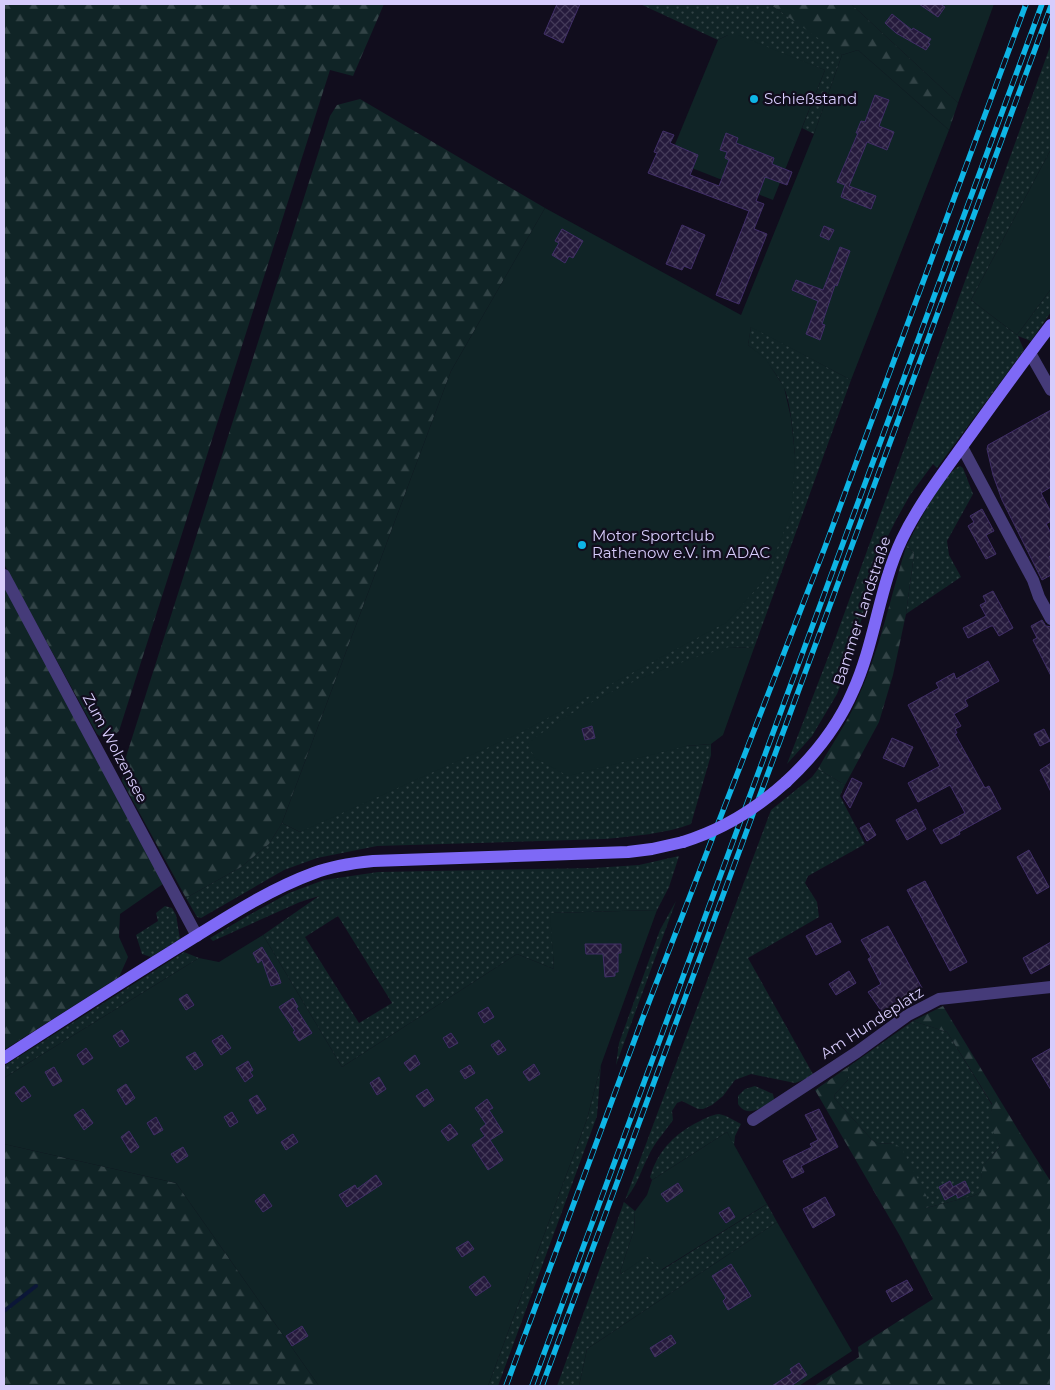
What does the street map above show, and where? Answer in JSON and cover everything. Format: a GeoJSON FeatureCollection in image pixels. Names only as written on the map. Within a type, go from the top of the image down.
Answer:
{"type":"FeatureCollection","features":[{"type":"Feature","properties":{"kind":"main road","name":"Bammer Landstraße"},"geometry":{"type":"LineString","coordinates":[[4,1058],[197,936],[280,887],[315,872],[348,864],[398,859],[628,852],[652,849],[683,842],[718,829],[747,813],[803,766],[828,736],[853,691],[893,562],[915,514],[1051,324]]}},
{"type":"Feature","properties":{"kind":"street"},"geometry":{"type":"LineString","coordinates":[[1030,353],[1051,390]]}},
{"type":"Feature","properties":{"kind":"street"},"geometry":{"type":"LineString","coordinates":[[962,447],[1033,580],[1051,619]]}},
{"type":"Feature","properties":{"kind":"street","name":"Zum Wolzensee"},"geometry":{"type":"LineString","coordinates":[[4,575],[197,936]]}},
{"type":"Feature","properties":{"kind":"street","name":"Am Hundeplatz"},"geometry":{"type":"LineString","coordinates":[[753,1120],[849,1057],[908,1015],[939,999],[1051,987]]}},
{"type":"Feature","properties":{"kind":"green space"},"geometry":{"type":"Polygon","coordinates":[[[4,4],[384,4],[353,76],[330,70],[119,731],[110,739],[104,739],[97,734],[4,564],[4,4]]]}},
{"type":"Feature","properties":{"kind":"green space"},"geometry":{"type":"Polygon","coordinates":[[[640,4],[766,4],[774,7],[833,47],[842,55],[814,134],[802,128],[825,70],[728,35],[718,40],[640,4]]]}},
{"type":"Feature","properties":{"kind":"green space"},"geometry":{"type":"Polygon","coordinates":[[[766,4],[851,4],[958,103],[949,130],[858,50],[842,55],[774,7],[766,4]]]}},
{"type":"Feature","properties":{"kind":"green space"},"geometry":{"type":"Polygon","coordinates":[[[851,4],[994,4],[958,103],[851,4]]]}},
{"type":"Feature","properties":{"kind":"green space","name":"Schießstand"},"geometry":{"type":"Polygon","coordinates":[[[728,35],[738,35],[825,70],[773,200],[669,159],[718,40],[728,35]]]}},
{"type":"Feature","properties":{"kind":"green space"},"geometry":{"type":"Polygon","coordinates":[[[1051,44],[1051,149],[971,300],[1017,335],[1051,289],[1051,312],[1031,341],[1018,336],[1024,350],[937,468],[933,464],[910,495],[887,538],[846,671],[837,694],[812,736],[787,764],[835,639],[1051,44]]]}},
{"type":"Feature","properties":{"kind":"green space","name":"Motor Sportclub Rathenow e.V. im ADAC"},"geometry":{"type":"Polygon","coordinates":[[[858,50],[949,130],[851,380],[751,327],[748,345],[765,358],[784,387],[791,418],[795,455],[792,511],[765,579],[727,622],[520,733],[300,832],[282,823],[451,371],[545,208],[741,315],[814,134],[842,55],[858,50]]]}},
{"type":"Feature","properties":{"kind":"green space"},"geometry":{"type":"Polygon","coordinates":[[[360,99],[545,208],[451,371],[282,823],[269,844],[241,867],[186,898],[122,781],[125,760],[330,116],[337,105],[360,99]]]}},
{"type":"Feature","properties":{"kind":"green space"},"geometry":{"type":"Polygon","coordinates":[[[1051,149],[1051,289],[1017,335],[971,300],[1051,149]]]}},
{"type":"Feature","properties":{"kind":"green space"},"geometry":{"type":"Polygon","coordinates":[[[751,326],[851,380],[754,648],[729,647],[686,746],[711,744],[711,755],[691,824],[638,836],[605,839],[377,846],[317,858],[284,870],[201,918],[197,917],[186,898],[241,867],[269,844],[282,823],[300,832],[795,455],[786,392],[772,368],[748,345],[751,326]]]}},
{"type":"Feature","properties":{"kind":"green space"},"geometry":{"type":"Polygon","coordinates":[[[960,466],[963,468],[973,494],[947,541],[949,555],[961,577],[906,614],[914,554],[906,547],[938,490],[953,471],[960,466]]]}},
{"type":"Feature","properties":{"kind":"green space"},"geometry":{"type":"Polygon","coordinates":[[[906,547],[914,554],[906,614],[893,675],[879,722],[845,785],[818,769],[848,719],[864,683],[878,645],[906,547]]]}},
{"type":"Feature","properties":{"kind":"green space"},"geometry":{"type":"Polygon","coordinates":[[[4,584],[163,884],[120,914],[119,937],[128,957],[119,977],[4,1050],[4,584]]]}},
{"type":"Feature","properties":{"kind":"green space"},"geometry":{"type":"Polygon","coordinates":[[[729,647],[754,648],[723,735],[711,744],[686,746],[568,776],[535,758],[527,744],[572,713],[623,686],[676,664],[729,647]]]}},
{"type":"Feature","properties":{"kind":"green space"},"geometry":{"type":"Polygon","coordinates":[[[818,769],[845,785],[840,796],[865,844],[808,876],[805,883],[817,902],[819,917],[748,958],[814,1076],[795,1083],[751,1074],[735,1080],[723,1096],[712,1105],[703,1109],[698,1109],[682,1101],[677,1103],[672,1111],[673,1120],[653,1147],[636,1184],[625,1200],[771,810],[812,777],[818,769]]]}},
{"type":"Feature","properties":{"kind":"green space"},"geometry":{"type":"Polygon","coordinates":[[[679,856],[669,887],[657,910],[551,913],[554,969],[517,954],[342,1067],[263,935],[319,896],[300,902],[213,941],[210,938],[289,893],[324,880],[378,872],[593,868],[639,865],[679,856]],[[338,916],[305,937],[359,1023],[392,1003],[338,916]]]}},
{"type":"Feature","properties":{"kind":"green space"},"geometry":{"type":"Polygon","coordinates":[[[676,901],[616,1065],[619,1043],[660,930],[676,901]]]}},
{"type":"Feature","properties":{"kind":"green space"},"geometry":{"type":"Polygon","coordinates":[[[165,906],[172,908],[176,915],[180,939],[151,957],[142,954],[136,935],[158,921],[156,913],[165,906]]]}},
{"type":"Feature","properties":{"kind":"green space"},"geometry":{"type":"Polygon","coordinates":[[[657,910],[601,1065],[587,1119],[488,1386],[319,1386],[176,1183],[4,1144],[4,1078],[199,958],[219,962],[263,935],[342,1067],[517,954],[554,969],[550,913],[657,910]]]}},
{"type":"Feature","properties":{"kind":"green space"},"geometry":{"type":"Polygon","coordinates":[[[184,952],[199,958],[4,1078],[4,1066],[184,952]]]}},
{"type":"Feature","properties":{"kind":"green space"},"geometry":{"type":"Polygon","coordinates":[[[943,1006],[1051,1182],[1051,1386],[814,1386],[859,1357],[858,1347],[933,1299],[900,1236],[815,1090],[848,1067],[848,1080],[835,1094],[834,1098],[873,1141],[896,1144],[903,1151],[927,1197],[923,1206],[926,1208],[973,1196],[981,1192],[983,1167],[1000,1147],[990,1125],[992,1104],[947,1032],[913,1021],[943,1006]]]}},
{"type":"Feature","properties":{"kind":"green space"},"geometry":{"type":"Polygon","coordinates":[[[913,1021],[947,1032],[992,1105],[991,1125],[1000,1147],[989,1158],[984,1167],[981,1177],[981,1192],[973,1196],[926,1208],[923,1207],[896,1144],[873,1141],[834,1098],[835,1094],[848,1080],[848,1067],[913,1021]]]}},
{"type":"Feature","properties":{"kind":"green space"},"geometry":{"type":"Polygon","coordinates":[[[601,1065],[597,1116],[498,1386],[488,1386],[587,1119],[601,1065]]]}},
{"type":"Feature","properties":{"kind":"green space"},"geometry":{"type":"Polygon","coordinates":[[[755,1086],[773,1094],[774,1099],[756,1110],[746,1111],[738,1104],[738,1096],[745,1089],[755,1086]]]}},
{"type":"Feature","properties":{"kind":"green space"},"geometry":{"type":"Polygon","coordinates":[[[719,1114],[741,1124],[735,1136],[734,1146],[727,1132],[652,1180],[650,1177],[657,1160],[672,1140],[694,1124],[719,1114]]]}},
{"type":"Feature","properties":{"kind":"green space"},"geometry":{"type":"Polygon","coordinates":[[[727,1132],[767,1204],[661,1270],[648,1257],[621,1274],[620,1272],[634,1230],[635,1211],[647,1195],[652,1180],[727,1132]]]}},
{"type":"Feature","properties":{"kind":"green space"},"geometry":{"type":"Polygon","coordinates":[[[4,1144],[176,1183],[319,1386],[4,1386],[4,1144]]]}},
{"type":"Feature","properties":{"kind":"green space"},"geometry":{"type":"Polygon","coordinates":[[[624,1202],[635,1211],[634,1230],[620,1272],[621,1274],[644,1257],[648,1257],[662,1270],[767,1204],[777,1222],[587,1349],[579,1386],[557,1386],[624,1202]]]}},
{"type":"Feature","properties":{"kind":"green space"},"geometry":{"type":"Polygon","coordinates":[[[777,1222],[852,1351],[799,1386],[579,1386],[587,1349],[777,1222]]]}},
{"type":"Feature","properties":{"kind":"building"},"geometry":{"type":"Polygon","coordinates":[[[557,4],[580,4],[563,43],[544,34],[557,4]]]}},
{"type":"Feature","properties":{"kind":"building"},"geometry":{"type":"Polygon","coordinates":[[[919,4],[940,4],[945,7],[938,17],[919,4]]]}},
{"type":"Feature","properties":{"kind":"building"},"geometry":{"type":"Polygon","coordinates":[[[892,14],[912,30],[913,28],[931,39],[926,50],[896,33],[885,23],[892,14]]]}},
{"type":"Feature","properties":{"kind":"building"},"geometry":{"type":"Polygon","coordinates":[[[875,95],[889,100],[879,126],[894,132],[887,150],[867,142],[849,186],[876,196],[871,209],[841,197],[845,185],[837,182],[858,133],[856,133],[861,121],[865,122],[875,95]]]}},
{"type":"Feature","properties":{"kind":"building"},"geometry":{"type":"Polygon","coordinates":[[[663,131],[674,135],[670,143],[698,155],[690,175],[719,186],[729,160],[725,158],[727,152],[720,150],[726,133],[738,138],[736,143],[774,158],[772,164],[792,172],[787,185],[765,177],[756,201],[764,204],[754,229],[767,234],[739,304],[716,295],[749,211],[648,173],[657,153],[654,152],[663,131]]]}},
{"type":"Feature","properties":{"kind":"building"},"geometry":{"type":"Polygon","coordinates":[[[682,225],[705,235],[691,269],[684,266],[682,270],[666,264],[682,225]]]}},
{"type":"Feature","properties":{"kind":"building"},"geometry":{"type":"Polygon","coordinates":[[[824,226],[834,230],[829,240],[820,236],[824,226]]]}},
{"type":"Feature","properties":{"kind":"building"},"geometry":{"type":"Polygon","coordinates":[[[562,229],[583,241],[573,258],[569,256],[565,263],[552,255],[559,243],[555,241],[562,229]]]}},
{"type":"Feature","properties":{"kind":"building"},"geometry":{"type":"Polygon","coordinates":[[[840,247],[850,251],[837,286],[835,285],[822,324],[825,325],[820,340],[806,334],[818,301],[792,290],[796,280],[823,290],[840,247]]]}},
{"type":"Feature","properties":{"kind":"building"},"geometry":{"type":"Polygon","coordinates":[[[1051,410],[1051,487],[1041,493],[1051,512],[1051,521],[1046,524],[1051,533],[1051,555],[1049,557],[1051,561],[1051,575],[1042,580],[1002,500],[993,475],[987,449],[988,445],[1051,410]]]}},
{"type":"Feature","properties":{"kind":"building"},"geometry":{"type":"Polygon","coordinates":[[[982,509],[994,531],[986,535],[996,554],[986,559],[968,526],[974,522],[970,516],[982,509]]]}},
{"type":"Feature","properties":{"kind":"building"},"geometry":{"type":"Polygon","coordinates":[[[993,591],[1013,628],[999,636],[993,626],[991,626],[968,638],[963,628],[986,616],[980,605],[986,602],[983,596],[993,591]]]}},
{"type":"Feature","properties":{"kind":"building"},"geometry":{"type":"Polygon","coordinates":[[[1042,620],[1046,626],[1051,627],[1051,676],[1033,640],[1037,638],[1031,626],[1042,620]]]}},
{"type":"Feature","properties":{"kind":"building"},"geometry":{"type":"Polygon","coordinates":[[[988,661],[999,681],[965,700],[968,706],[954,714],[961,726],[955,729],[957,733],[955,734],[985,788],[989,786],[1001,809],[941,844],[933,830],[965,813],[950,785],[918,802],[908,783],[940,766],[908,705],[939,688],[936,683],[954,673],[956,679],[988,661]]]}},
{"type":"Feature","properties":{"kind":"building"},"geometry":{"type":"Polygon","coordinates":[[[592,726],[595,738],[585,740],[582,729],[592,726]]]}},
{"type":"Feature","properties":{"kind":"building"},"geometry":{"type":"Polygon","coordinates":[[[1044,729],[1050,741],[1040,746],[1034,734],[1044,729]]]}},
{"type":"Feature","properties":{"kind":"building"},"geometry":{"type":"Polygon","coordinates":[[[892,738],[913,747],[904,767],[883,758],[892,738]]]}},
{"type":"Feature","properties":{"kind":"building"},"geometry":{"type":"Polygon","coordinates":[[[1051,763],[1051,792],[1040,770],[1051,763]]]}},
{"type":"Feature","properties":{"kind":"building"},"geometry":{"type":"Polygon","coordinates":[[[852,778],[862,783],[850,808],[843,797],[852,778]]]}},
{"type":"Feature","properties":{"kind":"building"},"geometry":{"type":"Polygon","coordinates":[[[916,809],[926,829],[907,840],[896,820],[916,809]]]}},
{"type":"Feature","properties":{"kind":"building"},"geometry":{"type":"Polygon","coordinates":[[[869,823],[876,835],[867,841],[860,828],[869,823]]]}},
{"type":"Feature","properties":{"kind":"building"},"geometry":{"type":"Polygon","coordinates":[[[1029,850],[1049,887],[1037,894],[1017,857],[1029,850]]]}},
{"type":"Feature","properties":{"kind":"building"},"geometry":{"type":"Polygon","coordinates":[[[925,881],[967,962],[950,971],[907,890],[925,881]]]}},
{"type":"Feature","properties":{"kind":"building"},"geometry":{"type":"Polygon","coordinates":[[[831,923],[841,942],[816,955],[806,936],[831,923]]]}},
{"type":"Feature","properties":{"kind":"building"},"geometry":{"type":"Polygon","coordinates":[[[888,926],[922,988],[897,1002],[900,1006],[885,1016],[868,992],[881,984],[868,959],[871,957],[861,940],[888,926]]]}},
{"type":"Feature","properties":{"kind":"building"},"geometry":{"type":"Polygon","coordinates":[[[1051,942],[1051,963],[1031,974],[1023,958],[1051,942]]]}},
{"type":"Feature","properties":{"kind":"building"},"geometry":{"type":"Polygon","coordinates":[[[585,944],[621,944],[621,953],[618,953],[618,972],[615,972],[615,976],[605,977],[603,954],[586,954],[585,944]]]}},
{"type":"Feature","properties":{"kind":"building"},"geometry":{"type":"Polygon","coordinates":[[[262,947],[278,974],[281,983],[271,986],[262,960],[258,963],[253,953],[262,947]]]}},
{"type":"Feature","properties":{"kind":"building"},"geometry":{"type":"Polygon","coordinates":[[[849,971],[856,983],[836,995],[829,984],[849,971]]]}},
{"type":"Feature","properties":{"kind":"building"},"geometry":{"type":"Polygon","coordinates":[[[187,994],[194,1005],[186,1010],[179,999],[187,994]]]}},
{"type":"Feature","properties":{"kind":"building"},"geometry":{"type":"Polygon","coordinates":[[[293,998],[298,1007],[296,1008],[312,1033],[299,1041],[293,1032],[295,1031],[279,1007],[293,998]]]}},
{"type":"Feature","properties":{"kind":"building"},"geometry":{"type":"Polygon","coordinates":[[[488,1007],[494,1017],[484,1023],[478,1013],[488,1007]]]}},
{"type":"Feature","properties":{"kind":"building"},"geometry":{"type":"Polygon","coordinates":[[[122,1030],[129,1041],[120,1047],[113,1036],[122,1030]]]}},
{"type":"Feature","properties":{"kind":"building"},"geometry":{"type":"Polygon","coordinates":[[[451,1033],[458,1043],[449,1048],[443,1038],[451,1033]]]}},
{"type":"Feature","properties":{"kind":"building"},"geometry":{"type":"Polygon","coordinates":[[[222,1035],[231,1048],[221,1055],[212,1041],[222,1035]]]}},
{"type":"Feature","properties":{"kind":"building"},"geometry":{"type":"Polygon","coordinates":[[[499,1040],[506,1050],[498,1055],[491,1045],[499,1040]]]}},
{"type":"Feature","properties":{"kind":"building"},"geometry":{"type":"Polygon","coordinates":[[[86,1048],[93,1058],[83,1065],[77,1055],[86,1048]]]}},
{"type":"Feature","properties":{"kind":"building"},"geometry":{"type":"Polygon","coordinates":[[[1051,1048],[1051,1090],[1032,1059],[1051,1048]]]}},
{"type":"Feature","properties":{"kind":"building"},"geometry":{"type":"Polygon","coordinates":[[[195,1052],[203,1065],[195,1070],[186,1057],[195,1052]]]}},
{"type":"Feature","properties":{"kind":"building"},"geometry":{"type":"Polygon","coordinates":[[[415,1055],[420,1064],[410,1071],[404,1063],[415,1055]]]}},
{"type":"Feature","properties":{"kind":"building"},"geometry":{"type":"Polygon","coordinates":[[[248,1061],[253,1070],[250,1072],[253,1076],[245,1082],[236,1068],[248,1061]]]}},
{"type":"Feature","properties":{"kind":"building"},"geometry":{"type":"Polygon","coordinates":[[[534,1064],[540,1074],[529,1081],[523,1072],[534,1064]]]}},
{"type":"Feature","properties":{"kind":"building"},"geometry":{"type":"Polygon","coordinates":[[[470,1065],[475,1073],[465,1079],[460,1071],[470,1065]]]}},
{"type":"Feature","properties":{"kind":"building"},"geometry":{"type":"Polygon","coordinates":[[[54,1067],[62,1081],[53,1086],[45,1072],[54,1067]]]}},
{"type":"Feature","properties":{"kind":"building"},"geometry":{"type":"Polygon","coordinates":[[[379,1077],[386,1089],[377,1095],[370,1083],[379,1077]]]}},
{"type":"Feature","properties":{"kind":"building"},"geometry":{"type":"Polygon","coordinates":[[[126,1084],[135,1098],[126,1105],[117,1090],[126,1084]]]}},
{"type":"Feature","properties":{"kind":"building"},"geometry":{"type":"Polygon","coordinates":[[[24,1086],[31,1096],[22,1102],[15,1093],[24,1086]]]}},
{"type":"Feature","properties":{"kind":"building"},"geometry":{"type":"Polygon","coordinates":[[[427,1089],[434,1100],[424,1107],[416,1096],[427,1089]]]}},
{"type":"Feature","properties":{"kind":"building"},"geometry":{"type":"Polygon","coordinates":[[[257,1095],[266,1109],[257,1114],[249,1100],[257,1095]]]}},
{"type":"Feature","properties":{"kind":"building"},"geometry":{"type":"Polygon","coordinates":[[[487,1099],[493,1108],[489,1110],[503,1132],[490,1140],[503,1160],[488,1170],[472,1145],[485,1136],[480,1129],[486,1124],[475,1108],[487,1099]]]}},
{"type":"Feature","properties":{"kind":"building"},"geometry":{"type":"Polygon","coordinates":[[[83,1109],[93,1123],[84,1130],[74,1115],[83,1109]]]}},
{"type":"Feature","properties":{"kind":"building"},"geometry":{"type":"Polygon","coordinates":[[[819,1109],[838,1147],[801,1166],[804,1172],[792,1178],[783,1161],[812,1147],[810,1144],[818,1140],[805,1115],[819,1109]]]}},
{"type":"Feature","properties":{"kind":"building"},"geometry":{"type":"Polygon","coordinates":[[[232,1112],[238,1122],[230,1127],[224,1117],[232,1112]]]}},
{"type":"Feature","properties":{"kind":"building"},"geometry":{"type":"Polygon","coordinates":[[[156,1117],[163,1130],[154,1135],[147,1123],[156,1117]]]}},
{"type":"Feature","properties":{"kind":"building"},"geometry":{"type":"Polygon","coordinates":[[[450,1124],[458,1134],[448,1141],[441,1131],[450,1124]]]}},
{"type":"Feature","properties":{"kind":"building"},"geometry":{"type":"Polygon","coordinates":[[[129,1131],[139,1147],[131,1153],[121,1137],[129,1131]]]}},
{"type":"Feature","properties":{"kind":"building"},"geometry":{"type":"Polygon","coordinates":[[[293,1134],[298,1142],[286,1150],[281,1142],[293,1134]]]}},
{"type":"Feature","properties":{"kind":"building"},"geometry":{"type":"Polygon","coordinates":[[[183,1147],[188,1156],[177,1163],[171,1154],[183,1147]]]}},
{"type":"Feature","properties":{"kind":"building"},"geometry":{"type":"Polygon","coordinates":[[[376,1175],[382,1184],[347,1207],[339,1195],[355,1185],[357,1189],[376,1175]]]}},
{"type":"Feature","properties":{"kind":"building"},"geometry":{"type":"Polygon","coordinates":[[[950,1181],[953,1187],[965,1181],[970,1192],[958,1198],[956,1194],[945,1200],[939,1187],[950,1181]]]}},
{"type":"Feature","properties":{"kind":"building"},"geometry":{"type":"Polygon","coordinates":[[[678,1183],[683,1191],[667,1202],[661,1194],[678,1183]]]}},
{"type":"Feature","properties":{"kind":"building"},"geometry":{"type":"Polygon","coordinates":[[[264,1194],[272,1206],[263,1212],[255,1201],[264,1194]]]}},
{"type":"Feature","properties":{"kind":"building"},"geometry":{"type":"Polygon","coordinates":[[[825,1197],[835,1215],[813,1228],[803,1209],[825,1197]]]}},
{"type":"Feature","properties":{"kind":"building"},"geometry":{"type":"Polygon","coordinates":[[[729,1207],[735,1217],[726,1223],[719,1213],[729,1207]]]}},
{"type":"Feature","properties":{"kind":"building"},"geometry":{"type":"Polygon","coordinates":[[[468,1241],[474,1249],[462,1257],[456,1248],[468,1241]]]}},
{"type":"Feature","properties":{"kind":"building"},"geometry":{"type":"Polygon","coordinates":[[[731,1264],[751,1296],[728,1310],[723,1301],[726,1298],[712,1276],[731,1264]]]}},
{"type":"Feature","properties":{"kind":"building"},"geometry":{"type":"Polygon","coordinates":[[[484,1276],[491,1286],[476,1296],[469,1287],[484,1276]]]}},
{"type":"Feature","properties":{"kind":"building"},"geometry":{"type":"Polygon","coordinates":[[[907,1280],[913,1290],[892,1302],[886,1291],[907,1280]]]}},
{"type":"Feature","properties":{"kind":"building"},"geometry":{"type":"Polygon","coordinates":[[[302,1326],[308,1336],[292,1346],[286,1336],[302,1326]]]}},
{"type":"Feature","properties":{"kind":"building"},"geometry":{"type":"Polygon","coordinates":[[[671,1335],[676,1343],[655,1357],[650,1348],[671,1335]]]}},
{"type":"Feature","properties":{"kind":"building"},"geometry":{"type":"Polygon","coordinates":[[[799,1363],[807,1375],[791,1386],[772,1386],[792,1373],[790,1369],[799,1363]]]}},
{"type":"Feature","properties":{"kind":"waterway"},"geometry":{"type":"LineString","coordinates":[[4,1311],[36,1286]]}},
{"type":"Feature","properties":{"kind":"railway"},"geometry":{"type":"LineString","coordinates":[[506,1386],[642,1020],[825,547],[1026,4]]}},
{"type":"Feature","properties":{"kind":"railway"},"geometry":{"type":"LineString","coordinates":[[532,1386],[1042,4]]}},
{"type":"Feature","properties":{"kind":"railway"},"geometry":{"type":"LineString","coordinates":[[542,1386],[1051,6]]}},
{"type":"Feature","properties":{"kind":"place","name":"Schießstand"},"geometry":{"type":"Point","coordinates":[754,99]}},
{"type":"Feature","properties":{"kind":"place","name":"Motor Sportclub Rathenow e.V. im ADAC"},"geometry":{"type":"Point","coordinates":[582,545]}}]}
